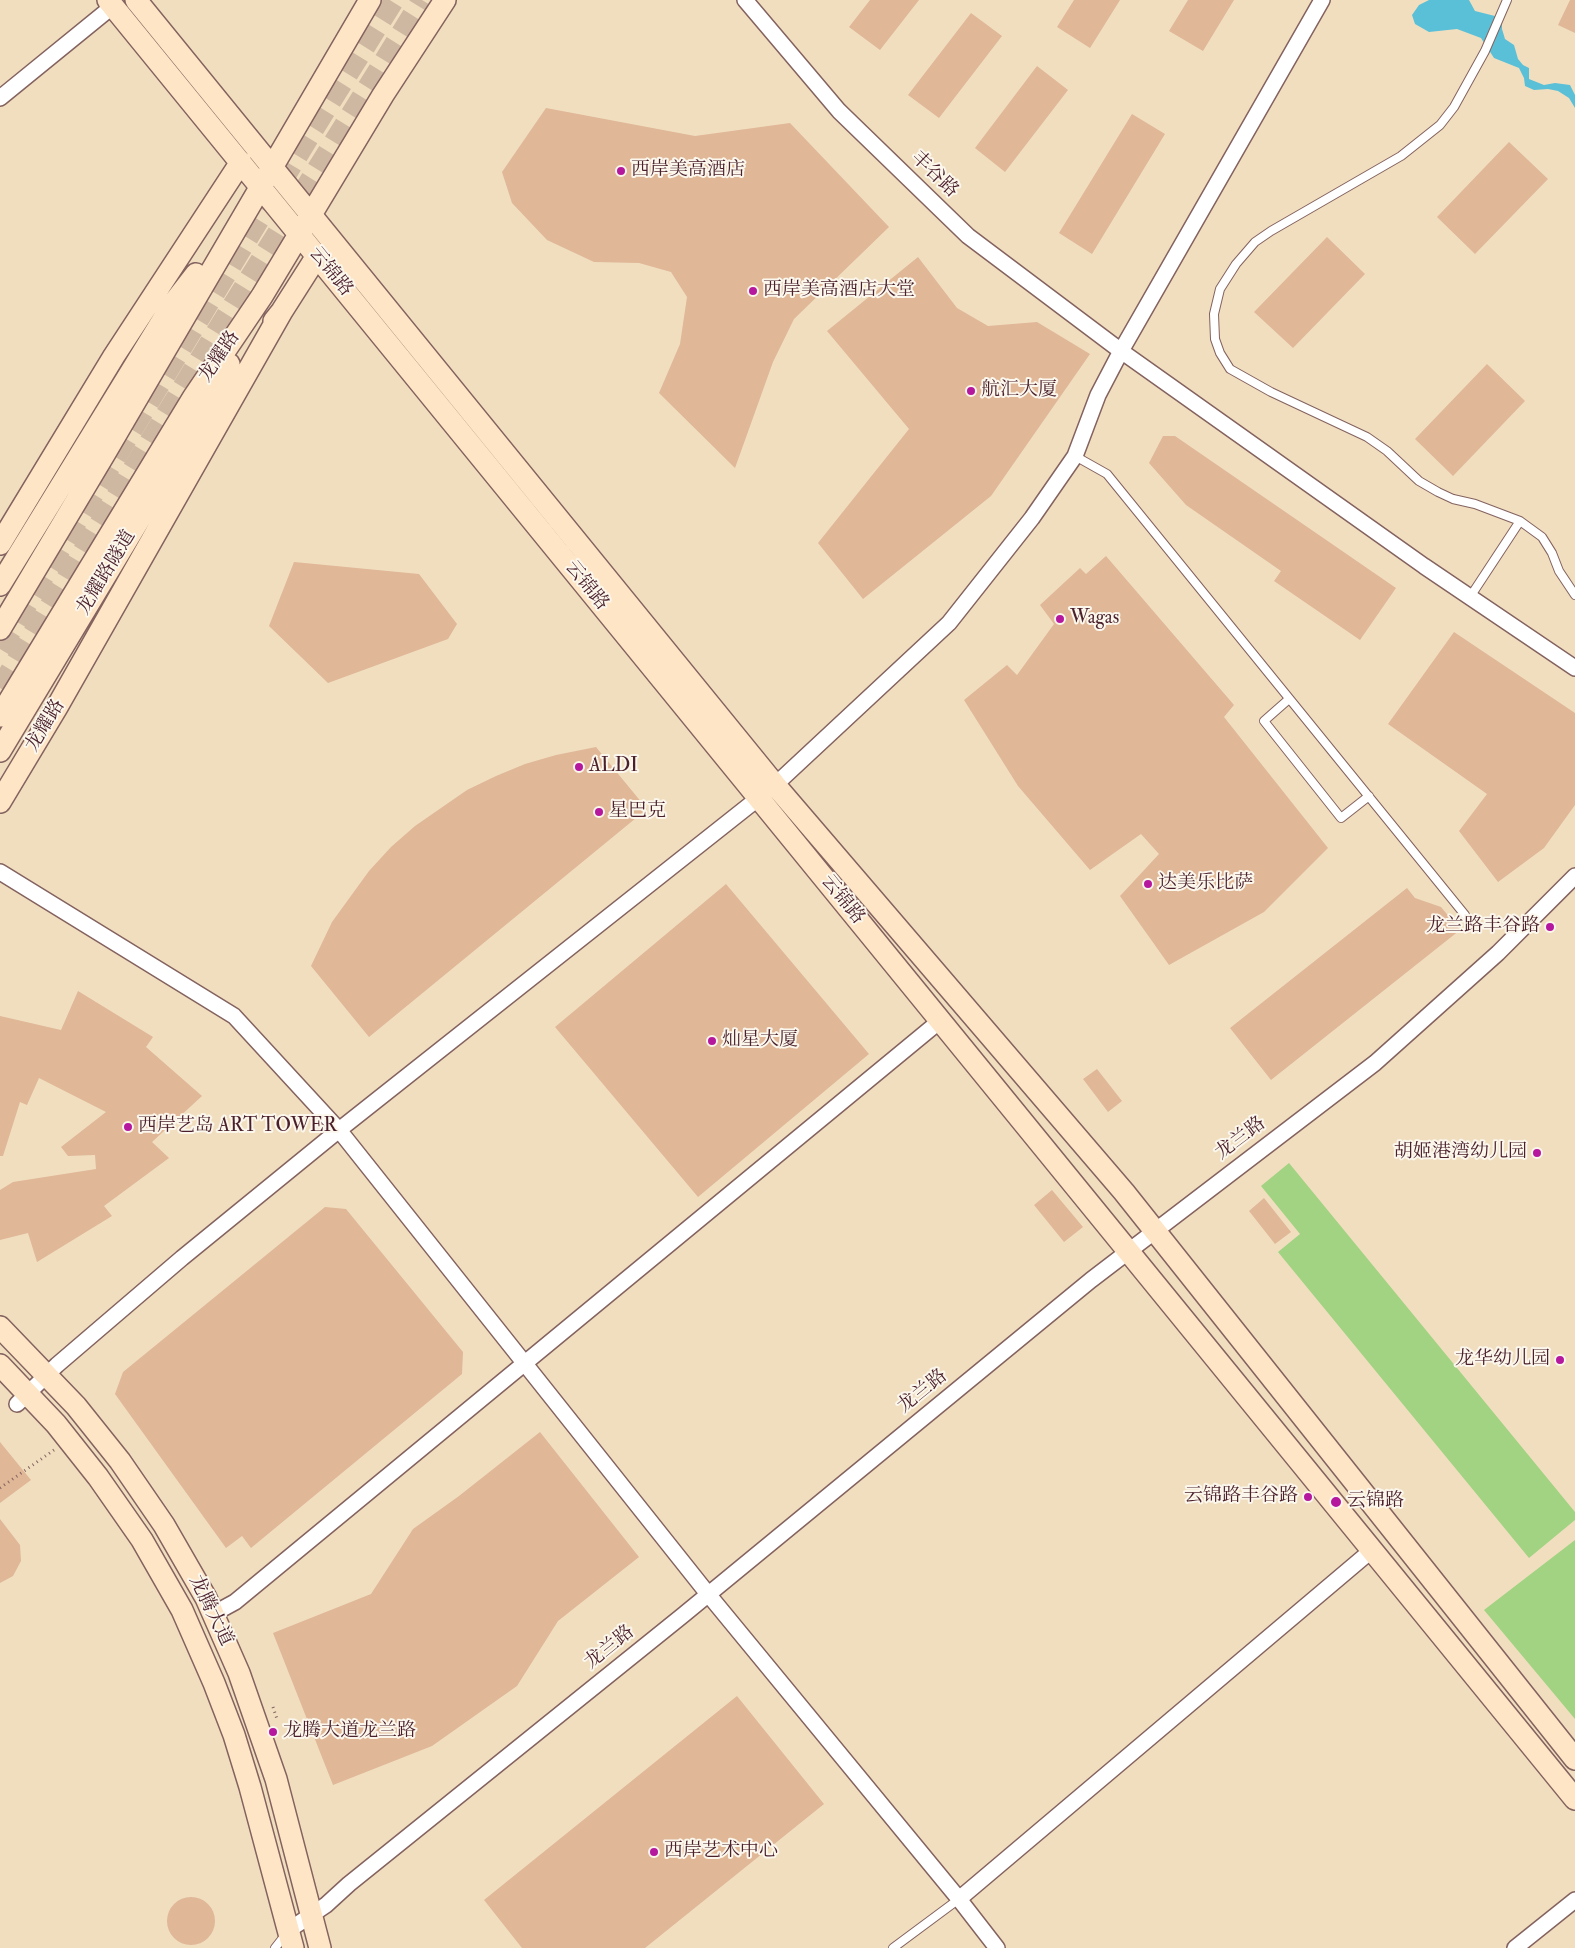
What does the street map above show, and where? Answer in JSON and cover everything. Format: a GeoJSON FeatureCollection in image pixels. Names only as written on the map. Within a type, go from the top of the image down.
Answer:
{"type":"FeatureCollection","features":[{"type":"Feature","properties":{"kind":"main road","name":"云锦路"},"geometry":{"type":"LineString","coordinates":[[136,0],[775,785],[1155,1230],[1575,1759]]}},
{"type":"Feature","properties":{"kind":"main road"},"geometry":{"type":"LineString","coordinates":[[0,629],[370,0]]}},
{"type":"Feature","properties":{"kind":"main road","name":"龙耀路"},"geometry":{"type":"LineString","coordinates":[[0,716],[192,398],[262,296],[383,95],[445,0]]}},
{"type":"Feature","properties":{"kind":"main road","name":"云锦路"},"geometry":{"type":"LineString","coordinates":[[111,3],[1130,1251],[1575,1800]]}},
{"type":"Feature","properties":{"kind":"main road"},"geometry":{"type":"LineString","coordinates":[[0,544],[114,356],[241,162]]}},
{"type":"Feature","properties":{"kind":"main road"},"geometry":{"type":"LineString","coordinates":[[172,305],[212,207]]}},
{"type":"Feature","properties":{"kind":"main road"},"geometry":{"type":"LineString","coordinates":[[0,585],[172,305],[243,215]]}},
{"type":"Feature","properties":{"kind":"main road","name":"龙耀路隧道"},"geometry":{"type":"LineString","coordinates":[[214,394],[282,311],[317,256]]}},
{"type":"Feature","properties":{"kind":"main road","name":"龙耀路隧道"},"geometry":{"type":"LineString","coordinates":[[0,751],[214,394],[262,296]]}},
{"type":"Feature","properties":{"kind":"main road","name":"龙耀路"},"geometry":{"type":"LineString","coordinates":[[0,802],[62,699],[282,311]]}},
{"type":"Feature","properties":{"kind":"main road","name":"龙腾大道"},"geometry":{"type":"LineString","coordinates":[[0,1327],[47,1375],[99,1434],[138,1486],[186,1562],[213,1614],[239,1673],[276,1779],[320,1948]]}},
{"type":"Feature","properties":{"kind":"main road","name":"龙腾大道"},"geometry":{"type":"LineString","coordinates":[[0,1365],[22,1399],[69,1440],[110,1493],[142,1540],[177,1601],[200,1649],[234,1735],[291,1939]]}},
{"type":"Feature","properties":{"kind":"street","name":"丰谷路"},"geometry":{"type":"LineString","coordinates":[[745,0],[839,111],[968,236],[1121,351],[1470,597],[1575,668]]}},
{"type":"Feature","properties":{"kind":"street"},"geometry":{"type":"LineString","coordinates":[[22,1399],[182,1258],[339,1130],[775,785],[950,623],[1032,518],[1075,456],[1098,395],[1121,351],[1322,0]]}},
{"type":"Feature","properties":{"kind":"street"},"geometry":{"type":"LineString","coordinates":[[0,98],[111,3]]}},
{"type":"Feature","properties":{"kind":"street"},"geometry":{"type":"LineString","coordinates":[[0,872],[234,1016],[339,1130],[708,1594],[959,1899],[997,1948]]}},
{"type":"Feature","properties":{"kind":"street","name":"龙兰路"},"geometry":{"type":"LineString","coordinates":[[291,1939],[311,1916],[1091,1280],[1375,1063],[1498,953],[1575,876]]}},
{"type":"Feature","properties":{"kind":"street"},"geometry":{"type":"LineString","coordinates":[[213,1614],[242,1595],[941,1020]]}},
{"type":"Feature","properties":{"kind":"street"},"geometry":{"type":"LineString","coordinates":[[959,1899],[1372,1550]]}},
{"type":"Feature","properties":{"kind":"street"},"geometry":{"type":"LineString","coordinates":[[1514,1948],[1575,1900]]}},
{"type":"Feature","properties":{"kind":"lane"},"geometry":{"type":"LineString","coordinates":[[1507,0],[1484,51],[1454,107],[1440,126],[1401,156],[1307,209],[1255,242],[1236,264],[1220,288],[1214,314],[1215,338],[1220,353],[1230,369],[1271,392],[1367,437],[1387,451],[1419,481],[1438,492],[1520,521],[1542,537],[1552,553],[1559,571],[1575,596]]}},
{"type":"Feature","properties":{"kind":"lane"},"geometry":{"type":"LineString","coordinates":[[1075,456],[1107,474],[1466,915]]}},
{"type":"Feature","properties":{"kind":"lane"},"geometry":{"type":"LineString","coordinates":[[1470,597],[1520,521]]}},
{"type":"Feature","properties":{"kind":"lane"},"geometry":{"type":"LineString","coordinates":[[1290,699],[1264,722],[1341,818],[1369,796]]}},
{"type":"Feature","properties":{"kind":"lane"},"geometry":{"type":"LineString","coordinates":[[893,1948],[959,1899]]}},
{"type":"Feature","properties":{"kind":"lane"},"geometry":{"type":"LineString","coordinates":[[275,1948],[291,1939]]}},
{"type":"Feature","properties":{"kind":"path"},"geometry":{"type":"LineString","coordinates":[[0,1488],[69,1440]]}},
{"type":"Feature","properties":{"kind":"green space"},"geometry":{"type":"Polygon","coordinates":[[[1289,1163],[1575,1512],[1575,1520],[1529,1558],[1278,1252],[1300,1234],[1261,1186],[1289,1163]]]}},
{"type":"Feature","properties":{"kind":"green space"},"geometry":{"type":"Polygon","coordinates":[[[1575,1540],[1575,1719],[1484,1610],[1575,1540]]]}},
{"type":"Feature","properties":{"kind":"water"},"geometry":{"type":"Polygon","coordinates":[[[1429,0],[1469,0],[1475,11],[1495,16],[1502,21],[1505,39],[1514,45],[1518,59],[1529,68],[1529,79],[1544,85],[1555,83],[1570,85],[1575,95],[1575,108],[1569,98],[1558,91],[1548,89],[1534,90],[1525,86],[1524,78],[1519,68],[1494,58],[1481,38],[1457,29],[1429,32],[1415,24],[1412,15],[1419,5],[1429,0]]]}},
{"type":"Feature","properties":{"kind":"building"},"geometry":{"type":"Polygon","coordinates":[[[870,0],[919,0],[880,50],[849,27],[870,0]]]}},
{"type":"Feature","properties":{"kind":"building"},"geometry":{"type":"Polygon","coordinates":[[[1074,0],[1120,0],[1090,48],[1057,27],[1074,0]]]}},
{"type":"Feature","properties":{"kind":"building"},"geometry":{"type":"Polygon","coordinates":[[[1188,0],[1234,0],[1203,51],[1169,31],[1188,0]]]}},
{"type":"Feature","properties":{"kind":"building"},"geometry":{"type":"Polygon","coordinates":[[[1570,0],[1575,0],[1575,33],[1558,25],[1570,0]]]}},
{"type":"Feature","properties":{"kind":"building"},"geometry":{"type":"Polygon","coordinates":[[[971,13],[1002,36],[939,118],[908,95],[971,13]]]}},
{"type":"Feature","properties":{"kind":"building"},"geometry":{"type":"Polygon","coordinates":[[[1037,66],[1068,90],[1005,172],[975,148],[1037,66]]]}},
{"type":"Feature","properties":{"kind":"building","name":"西岸美高酒店大堂"},"geometry":{"type":"Polygon","coordinates":[[[546,108],[695,136],[790,123],[889,227],[794,319],[773,362],[735,468],[659,393],[680,344],[687,297],[671,272],[639,263],[594,262],[547,240],[512,203],[502,172],[546,108]]]}},
{"type":"Feature","properties":{"kind":"building"},"geometry":{"type":"Polygon","coordinates":[[[1132,114],[1165,134],[1092,254],[1059,233],[1132,114]]]}},
{"type":"Feature","properties":{"kind":"building"},"geometry":{"type":"Polygon","coordinates":[[[1509,142],[1548,179],[1475,254],[1437,217],[1509,142]]]}},
{"type":"Feature","properties":{"kind":"building"},"geometry":{"type":"Polygon","coordinates":[[[1327,237],[1365,274],[1293,348],[1254,312],[1327,237]]]}},
{"type":"Feature","properties":{"kind":"building","name":"航汇大厦"},"geometry":{"type":"Polygon","coordinates":[[[918,257],[957,308],[988,326],[1037,322],[1090,354],[991,496],[863,599],[818,543],[909,429],[827,331],[918,257]]]}},
{"type":"Feature","properties":{"kind":"building"},"geometry":{"type":"Polygon","coordinates":[[[1487,364],[1525,401],[1453,476],[1415,439],[1487,364]]]}},
{"type":"Feature","properties":{"kind":"building"},"geometry":{"type":"Polygon","coordinates":[[[1163,436],[1175,436],[1396,588],[1360,640],[1274,581],[1281,571],[1186,505],[1149,463],[1163,436]]]}},
{"type":"Feature","properties":{"kind":"building"},"geometry":{"type":"Polygon","coordinates":[[[1106,556],[1234,705],[1224,717],[1328,848],[1264,912],[1169,965],[1120,896],[1159,854],[1141,834],[1090,870],[1018,786],[964,700],[1007,665],[1017,675],[1054,624],[1040,605],[1080,568],[1086,574],[1106,556]]]}},
{"type":"Feature","properties":{"kind":"building"},"geometry":{"type":"Polygon","coordinates":[[[294,562],[419,574],[457,624],[448,639],[328,683],[269,626],[294,562]]]}},
{"type":"Feature","properties":{"kind":"building"},"geometry":{"type":"Polygon","coordinates":[[[1454,632],[1575,713],[1575,805],[1544,848],[1498,882],[1459,831],[1487,794],[1388,724],[1454,632]]]}},
{"type":"Feature","properties":{"kind":"building"},"geometry":{"type":"Polygon","coordinates":[[[596,747],[647,809],[369,1037],[311,966],[332,922],[369,871],[391,847],[415,826],[467,790],[525,764],[556,755],[596,747]]]}},
{"type":"Feature","properties":{"kind":"building","name":"灿星大厦"},"geometry":{"type":"Polygon","coordinates":[[[726,884],[869,1054],[698,1197],[555,1027],[726,884]]]}},
{"type":"Feature","properties":{"kind":"building"},"geometry":{"type":"Polygon","coordinates":[[[1407,888],[1415,898],[1441,907],[1460,930],[1271,1080],[1230,1028],[1407,888]]]}},
{"type":"Feature","properties":{"kind":"building","name":"西岸艺岛 ART TOWER"},"geometry":{"type":"Polygon","coordinates":[[[78,991],[153,1037],[146,1047],[202,1096],[152,1142],[169,1158],[104,1206],[112,1216],[37,1262],[28,1233],[0,1240],[0,1190],[13,1182],[96,1169],[95,1155],[68,1156],[61,1147],[106,1112],[39,1078],[27,1105],[20,1102],[3,1156],[0,1156],[0,1016],[61,1030],[78,991]]]}},
{"type":"Feature","properties":{"kind":"building"},"geometry":{"type":"Polygon","coordinates":[[[1097,1069],[1122,1101],[1108,1112],[1083,1079],[1097,1069]]]}},
{"type":"Feature","properties":{"kind":"building"},"geometry":{"type":"Polygon","coordinates":[[[1052,1190],[1083,1227],[1064,1242],[1034,1205],[1052,1190]]]}},
{"type":"Feature","properties":{"kind":"building"},"geometry":{"type":"Polygon","coordinates":[[[1264,1198],[1291,1232],[1275,1244],[1249,1211],[1264,1198]]]}},
{"type":"Feature","properties":{"kind":"building"},"geometry":{"type":"Polygon","coordinates":[[[325,1207],[346,1209],[463,1352],[462,1374],[251,1548],[242,1536],[226,1548],[115,1394],[123,1372],[325,1207]]]}},
{"type":"Feature","properties":{"kind":"building"},"geometry":{"type":"Polygon","coordinates":[[[540,1432],[639,1557],[558,1621],[517,1686],[432,1746],[333,1785],[273,1633],[371,1594],[413,1529],[459,1496],[540,1432]]]}},
{"type":"Feature","properties":{"kind":"building"},"geometry":{"type":"Polygon","coordinates":[[[0,1442],[31,1480],[0,1503],[0,1442]]]}},
{"type":"Feature","properties":{"kind":"building"},"geometry":{"type":"Polygon","coordinates":[[[0,1519],[20,1545],[21,1561],[13,1576],[0,1583],[0,1519]]]}},
{"type":"Feature","properties":{"kind":"building","name":"西岸艺术中心"},"geometry":{"type":"Polygon","coordinates":[[[737,1696],[824,1804],[645,1948],[522,1948],[484,1900],[737,1696]]]}},
{"type":"Feature","properties":{"kind":"building"},"geometry":{"type":"Polygon","coordinates":[[[186,1897],[196,1897],[205,1901],[211,1907],[215,1921],[211,1935],[205,1941],[196,1945],[186,1945],[177,1941],[171,1935],[167,1926],[167,1916],[171,1907],[177,1901],[186,1897]]]}},
{"type":"Feature","properties":{"kind":"tunnel"},"geometry":{"type":"LineString","coordinates":[[0,649],[313,130],[394,0]]}},
{"type":"Feature","properties":{"kind":"tunnel"},"geometry":{"type":"LineString","coordinates":[[0,688],[220,326],[422,0]]}},
{"type":"Feature","properties":{"kind":"place","name":"西岸美高酒店"},"geometry":{"type":"Point","coordinates":[621,171]}},
{"type":"Feature","properties":{"kind":"place","name":"西岸美高酒店大堂"},"geometry":{"type":"Point","coordinates":[753,291]}},
{"type":"Feature","properties":{"kind":"place","name":"航汇大厦"},"geometry":{"type":"Point","coordinates":[971,391]}},
{"type":"Feature","properties":{"kind":"place","name":"Wagas"},"geometry":{"type":"Point","coordinates":[1060,619]}},
{"type":"Feature","properties":{"kind":"place","name":"ALDI"},"geometry":{"type":"Point","coordinates":[579,767]}},
{"type":"Feature","properties":{"kind":"place","name":"星巴克"},"geometry":{"type":"Point","coordinates":[599,812]}},
{"type":"Feature","properties":{"kind":"place","name":"达美乐比萨"},"geometry":{"type":"Point","coordinates":[1148,884]}},
{"type":"Feature","properties":{"kind":"place","name":"龙兰路丰谷路"},"geometry":{"type":"Point","coordinates":[1550,927]}},
{"type":"Feature","properties":{"kind":"place","name":"灿星大厦"},"geometry":{"type":"Point","coordinates":[712,1041]}},
{"type":"Feature","properties":{"kind":"place","name":"西岸艺岛 ART TOWER"},"geometry":{"type":"Point","coordinates":[128,1127]}},
{"type":"Feature","properties":{"kind":"place","name":"胡姬港湾幼儿园"},"geometry":{"type":"Point","coordinates":[1537,1153]}},
{"type":"Feature","properties":{"kind":"place","name":"龙华幼儿园"},"geometry":{"type":"Point","coordinates":[1560,1360]}},
{"type":"Feature","properties":{"kind":"place","name":"云锦路丰谷路"},"geometry":{"type":"Point","coordinates":[1308,1497]}},
{"type":"Feature","properties":{"kind":"place","name":"云锦路"},"geometry":{"type":"Point","coordinates":[1336,1502]}},
{"type":"Feature","properties":{"kind":"place","name":"龙腾大道龙兰路"},"geometry":{"type":"Point","coordinates":[273,1732]}},
{"type":"Feature","properties":{"kind":"place","name":"西岸艺术中心"},"geometry":{"type":"Point","coordinates":[654,1852]}}]}
